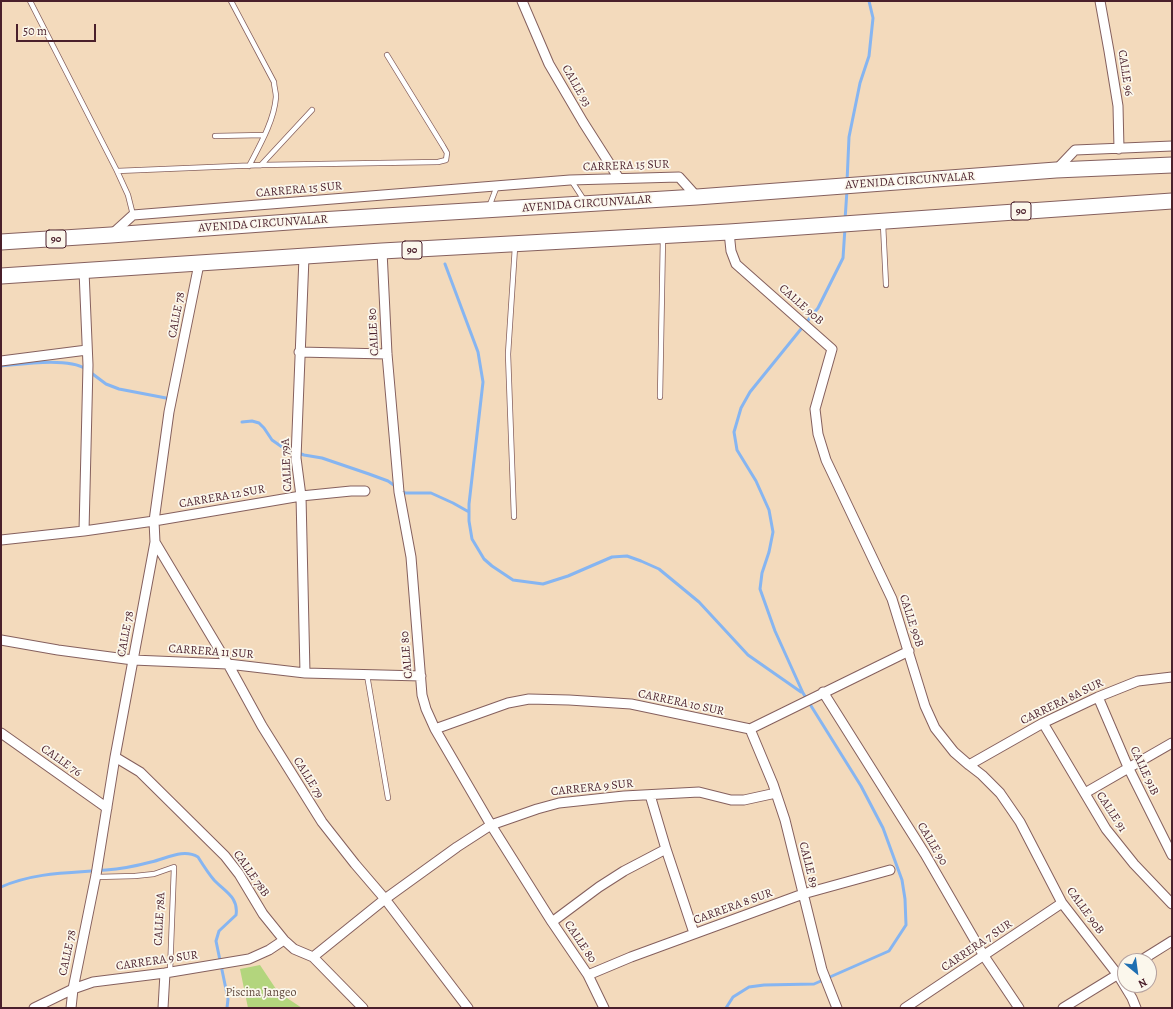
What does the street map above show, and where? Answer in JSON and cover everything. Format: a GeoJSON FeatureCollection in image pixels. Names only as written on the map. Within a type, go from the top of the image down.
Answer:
{"type":"FeatureCollection","features":[{"type":"Feature","properties":{"kind":"highway","name":"AVENIDA CIRCUNVALAR"},"geometry":{"type":"LineString","coordinates":[[1,242],[303,221],[697,197],[1056,170],[1172,165]]}},
{"type":"Feature","properties":{"kind":"highway","name":"90"},"geometry":{"type":"LineString","coordinates":[[1,276],[729,232],[1172,201]]}},
{"type":"Feature","properties":{"kind":"street","name":"CALLE 93"},"geometry":{"type":"LineString","coordinates":[[522,1],[549,64],[618,178]]}},
{"type":"Feature","properties":{"kind":"street","name":"CALLE 96"},"geometry":{"type":"LineString","coordinates":[[1100,1],[1118,106],[1119,149]]}},
{"type":"Feature","properties":{"kind":"street"},"geometry":{"type":"LineString","coordinates":[[1056,170],[1076,150],[1172,146]]}},
{"type":"Feature","properties":{"kind":"street","name":"CARRERA 15 SUR"},"geometry":{"type":"LineString","coordinates":[[133,215],[570,180],[618,178],[679,177],[697,197]]}},
{"type":"Feature","properties":{"kind":"street"},"geometry":{"type":"LineString","coordinates":[[111,235],[133,215]]}},
{"type":"Feature","properties":{"kind":"street","name":"CALLE 90B"},"geometry":{"type":"LineString","coordinates":[[729,232],[731,251],[736,264],[832,349],[815,410],[818,434],[826,460],[892,599],[925,706],[935,728],[954,752],[982,775],[1000,793],[1020,822],[1062,903],[1117,968]]}},
{"type":"Feature","properties":{"kind":"street","name":"CALLE 80"},"geometry":{"type":"LineString","coordinates":[[382,252],[387,354],[399,488],[411,557],[422,696],[426,709],[436,729],[491,826],[552,922],[588,975],[604,1008]]}},
{"type":"Feature","properties":{"kind":"street","name":"CALLE 79A"},"geometry":{"type":"LineString","coordinates":[[304,257],[299,352],[296,458],[301,496],[305,673]]}},
{"type":"Feature","properties":{"kind":"street","name":"CALLE 78"},"geometry":{"type":"LineString","coordinates":[[71,1008],[73,988],[96,876],[115,757],[155,542],[154,522],[169,412],[199,264]]}},
{"type":"Feature","properties":{"kind":"street"},"geometry":{"type":"LineString","coordinates":[[84,271],[88,350],[84,531]]}},
{"type":"Feature","properties":{"kind":"street"},"geometry":{"type":"LineString","coordinates":[[1,361],[88,350]]}},
{"type":"Feature","properties":{"kind":"street"},"geometry":{"type":"LineString","coordinates":[[299,352],[387,354]]}},
{"type":"Feature","properties":{"kind":"street","name":"CARRERA 12 SUR"},"geometry":{"type":"LineString","coordinates":[[1,540],[154,522],[301,496],[365,491]]}},
{"type":"Feature","properties":{"kind":"street","name":"CALLE 79"},"geometry":{"type":"LineString","coordinates":[[155,542],[228,664],[262,726],[322,822],[385,899],[468,1008]]}},
{"type":"Feature","properties":{"kind":"street","name":"CARRERA 11 SUR"},"geometry":{"type":"LineString","coordinates":[[1,640],[58,650],[133,660],[228,664],[305,673],[421,676]]}},
{"type":"Feature","properties":{"kind":"street"},"geometry":{"type":"LineString","coordinates":[[750,729],[909,651]]}},
{"type":"Feature","properties":{"kind":"street","name":"CARRERA 8A SUR"},"geometry":{"type":"LineString","coordinates":[[969,765],[1043,723],[1098,697],[1138,681],[1172,677]]}},
{"type":"Feature","properties":{"kind":"street","name":"CALLE 90"},"geometry":{"type":"LineString","coordinates":[[819,695],[925,854],[984,956],[1018,1008]]}},
{"type":"Feature","properties":{"kind":"street","name":"CALLE 91B"},"geometry":{"type":"LineString","coordinates":[[1098,697],[1128,767],[1171,851]]}},
{"type":"Feature","properties":{"kind":"street","name":"CARRERA 10 SUR"},"geometry":{"type":"LineString","coordinates":[[436,729],[508,703],[529,699],[631,704],[750,729]]}},
{"type":"Feature","properties":{"kind":"street","name":"CALLE 91"},"geometry":{"type":"LineString","coordinates":[[1043,723],[1111,834],[1134,864],[1172,904]]}},
{"type":"Feature","properties":{"kind":"street","name":"CALLE 89"},"geometry":{"type":"LineString","coordinates":[[750,729],[776,793],[785,820],[822,970],[837,1008]]}},
{"type":"Feature","properties":{"kind":"street","name":"CALLE 76"},"geometry":{"type":"LineString","coordinates":[[1,733],[107,808]]}},
{"type":"Feature","properties":{"kind":"street"},"geometry":{"type":"LineString","coordinates":[[1084,792],[1172,743]]}},
{"type":"Feature","properties":{"kind":"street","name":"CALLE 78B"},"geometry":{"type":"LineString","coordinates":[[115,757],[140,772],[225,856],[239,874],[263,914],[284,940],[294,949],[313,958],[363,1008]]}},
{"type":"Feature","properties":{"kind":"street","name":"CARRERA 9 SUR"},"geometry":{"type":"LineString","coordinates":[[313,958],[385,899],[457,847],[491,826],[537,809],[559,803],[591,799],[650,795],[699,792],[731,800],[744,800],[776,793]]}},
{"type":"Feature","properties":{"kind":"street"},"geometry":{"type":"LineString","coordinates":[[650,795],[694,933]]}},
{"type":"Feature","properties":{"kind":"street"},"geometry":{"type":"LineString","coordinates":[[552,922],[599,887],[624,871],[666,849]]}},
{"type":"Feature","properties":{"kind":"street","name":"CARRERA 8 SUR"},"geometry":{"type":"LineString","coordinates":[[588,975],[631,956],[803,894],[890,870]]}},
{"type":"Feature","properties":{"kind":"street","name":"CARRERA 7 SUR"},"geometry":{"type":"LineString","coordinates":[[905,1008],[1062,903]]}},
{"type":"Feature","properties":{"kind":"street","name":"CARRERA 9 SUR"},"geometry":{"type":"LineString","coordinates":[[34,1008],[73,988],[92,982],[249,959],[258,956],[284,940]]}},
{"type":"Feature","properties":{"kind":"street"},"geometry":{"type":"LineString","coordinates":[[1153,953],[1172,941]]}},
{"type":"Feature","properties":{"kind":"street","name":"CALLE 78A"},"geometry":{"type":"LineString","coordinates":[[163,1008],[168,972]]}},
{"type":"Feature","properties":{"kind":"street"},"geometry":{"type":"LineString","coordinates":[[1064,1008],[1117,975]]}},
{"type":"Feature","properties":{"kind":"street","name":"CALLE 90B"},"geometry":{"type":"LineString","coordinates":[[1130,993],[1136,1008]]}},
{"type":"Feature","properties":{"kind":"lane"},"geometry":{"type":"LineString","coordinates":[[30,1],[117,170],[128,194],[133,215]]}},
{"type":"Feature","properties":{"kind":"lane"},"geometry":{"type":"LineString","coordinates":[[231,1],[274,82],[276,95],[264,135],[249,166]]}},
{"type":"Feature","properties":{"kind":"lane"},"geometry":{"type":"LineString","coordinates":[[117,170],[261,165],[438,162],[446,160],[447,153],[387,55]]}},
{"type":"Feature","properties":{"kind":"lane"},"geometry":{"type":"LineString","coordinates":[[261,165],[312,110]]}},
{"type":"Feature","properties":{"kind":"lane"},"geometry":{"type":"LineString","coordinates":[[215,136],[264,135]]}},
{"type":"Feature","properties":{"kind":"lane","name":"CARRERA 15 SUR"},"geometry":{"type":"LineString","coordinates":[[570,180],[586,204]]}},
{"type":"Feature","properties":{"kind":"lane"},"geometry":{"type":"LineString","coordinates":[[488,210],[497,186]]}},
{"type":"Feature","properties":{"kind":"lane"},"geometry":{"type":"LineString","coordinates":[[877,221],[886,285]]}},
{"type":"Feature","properties":{"kind":"lane"},"geometry":{"type":"LineString","coordinates":[[660,397],[663,235]]}},
{"type":"Feature","properties":{"kind":"lane"},"geometry":{"type":"LineString","coordinates":[[514,517],[508,354],[515,244]]}},
{"type":"Feature","properties":{"kind":"lane"},"geometry":{"type":"LineString","coordinates":[[367,675],[388,798]]}},
{"type":"Feature","properties":{"kind":"lane","name":"CALLE 78A"},"geometry":{"type":"LineString","coordinates":[[96,876],[135,876],[154,874],[174,867],[168,972]]}},
{"type":"Feature","properties":{"kind":"green space","name":"Piscina Jangeo"},"geometry":{"type":"Polygon","coordinates":[[[260,965],[278,992],[302,1008],[248,1008],[240,969],[260,965]]]}},
{"type":"Feature","properties":{"kind":"waterway"},"geometry":{"type":"LineString","coordinates":[[847,182],[849,137],[860,83],[869,56],[873,18],[869,1]]}},
{"type":"Feature","properties":{"kind":"waterway"},"geometry":{"type":"LineString","coordinates":[[845,220],[847,190]]}},
{"type":"Feature","properties":{"kind":"waterway"},"geometry":{"type":"LineString","coordinates":[[726,1008],[733,997],[749,987],[764,985],[814,984],[889,951],[906,925],[905,899],[902,880],[883,828],[861,786],[803,693],[775,631],[760,589],[762,573],[769,552],[773,532],[769,510],[756,481],[737,450],[734,432],[741,408],[750,392],[818,308],[843,258],[845,228]]}},
{"type":"Feature","properties":{"kind":"waterway"},"geometry":{"type":"LineString","coordinates":[[445,264],[478,352],[483,382],[469,504],[469,521],[472,539],[484,559],[513,580],[543,584],[568,576],[612,557],[627,556],[641,561],[659,569],[699,602],[748,655],[801,692]]}},
{"type":"Feature","properties":{"kind":"waterway"},"geometry":{"type":"LineString","coordinates":[[1,366],[57,362],[78,365],[86,369]]}},
{"type":"Feature","properties":{"kind":"waterway"},"geometry":{"type":"LineString","coordinates":[[90,372],[106,384],[119,389],[166,398]]}},
{"type":"Feature","properties":{"kind":"waterway"},"geometry":{"type":"LineString","coordinates":[[242,422],[252,421],[259,423],[272,440],[282,447],[304,455],[322,458],[388,481],[405,493],[431,493],[469,512]]}},
{"type":"Feature","properties":{"kind":"waterway"},"geometry":{"type":"LineString","coordinates":[[1,887],[27,878],[123,868],[157,861],[180,854],[198,857],[214,880],[230,895],[235,903],[236,915],[219,931],[216,941],[228,999],[227,1008]]}}]}
